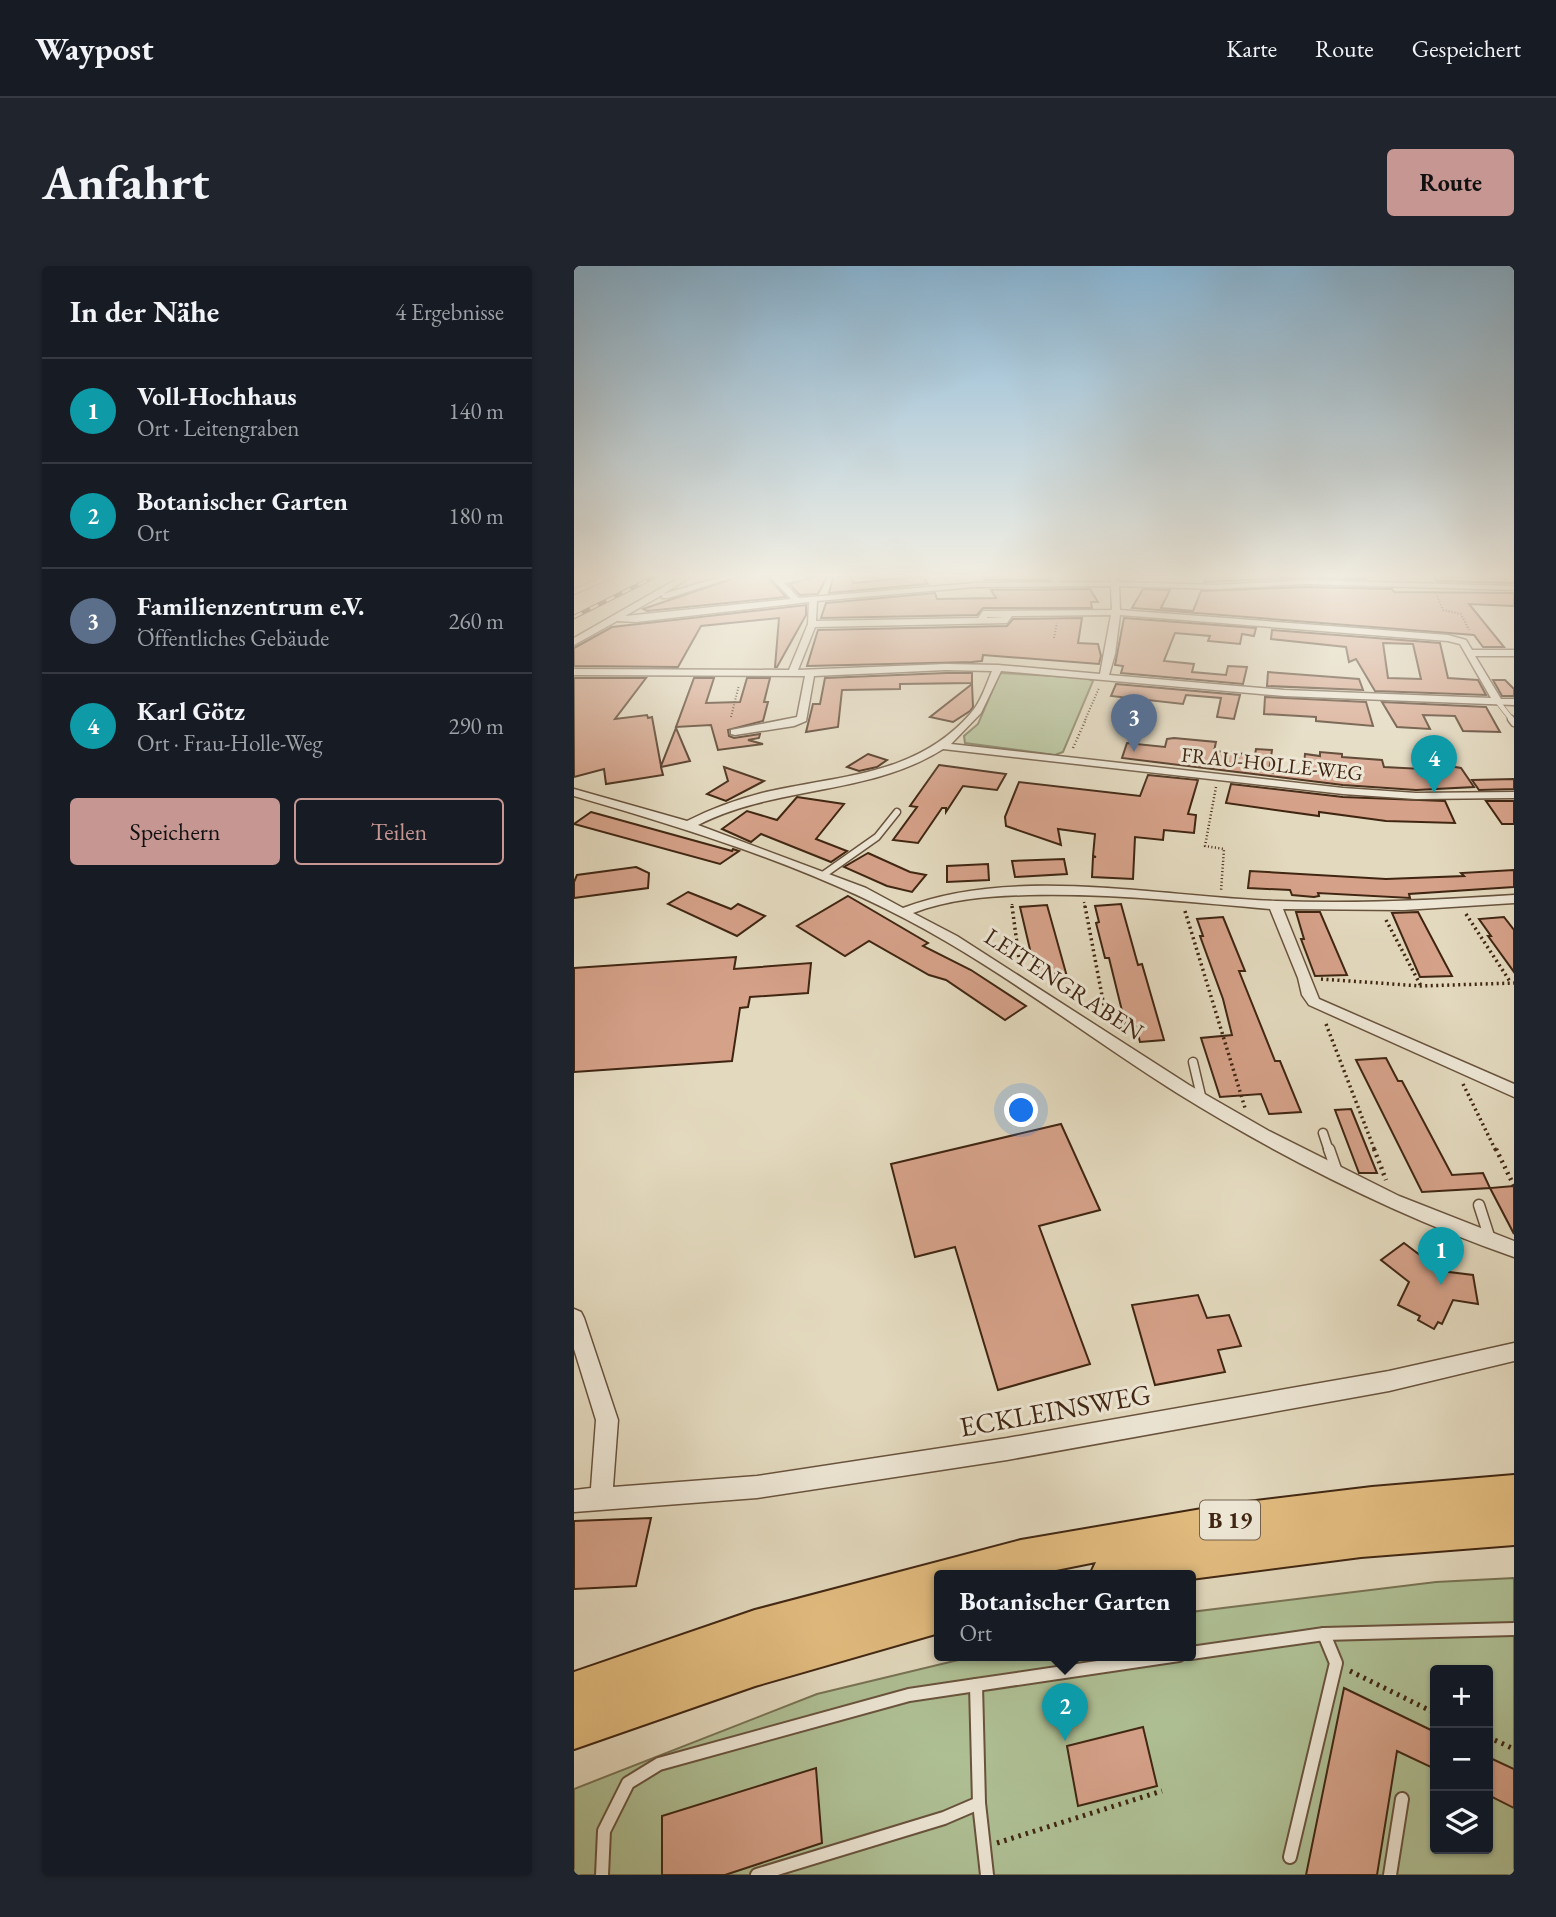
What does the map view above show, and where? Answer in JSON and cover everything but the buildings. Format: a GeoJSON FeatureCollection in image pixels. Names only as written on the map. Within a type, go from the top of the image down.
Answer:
{"type":"FeatureCollection","features":[{"type":"Feature","properties":{"kind":"main road","name":"B 19"},"geometry":{"type":"LineString","coordinates":[[972,1570],[1061,1549],[1207,1523],[1344,1506],[1514,1493]]}},
{"type":"Feature","properties":{"kind":"main road","name":"B 19"},"geometry":{"type":"LineString","coordinates":[[1135,1570],[1206,1557],[1346,1539],[1514,1527]]}},
{"type":"Feature","properties":{"kind":"main road"},"geometry":{"type":"LineString","coordinates":[[574,1692],[755,1629],[934,1579]]}},
{"type":"Feature","properties":{"kind":"main road"},"geometry":{"type":"LineString","coordinates":[[574,1730],[626,1709],[827,1644],[934,1615]]}},
{"type":"Feature","properties":{"kind":"street"},"geometry":{"type":"LineString","coordinates":[[792,673],[801,650]]}},
{"type":"Feature","properties":{"kind":"street"},"geometry":{"type":"LineString","coordinates":[[1104,676],[1110,650]]}},
{"type":"Feature","properties":{"kind":"street"},"geometry":{"type":"LineString","coordinates":[[1467,650],[1498,702]]}},
{"type":"Feature","properties":{"kind":"street"},"geometry":{"type":"LineString","coordinates":[[1469,653],[1514,653]]}},
{"type":"Feature","properties":{"kind":"street"},"geometry":{"type":"LineString","coordinates":[[574,672],[810,673],[946,667],[998,668],[1284,693],[1514,702]]}},
{"type":"Feature","properties":{"kind":"street"},"geometry":{"type":"LineString","coordinates":[[688,825],[732,804],[885,773],[916,762],[944,746],[976,714],[998,668]]}},
{"type":"Feature","properties":{"kind":"street"},"geometry":{"type":"LineString","coordinates":[[735,732],[794,723],[802,719],[810,673]]}},
{"type":"Feature","properties":{"kind":"street","name":"FRAU-HOLLE-WEG"},"geometry":{"type":"LineString","coordinates":[[944,746],[1067,762],[1379,794],[1514,795]]}},
{"type":"Feature","properties":{"kind":"street","name":"LEITENGRABEN"},"geometry":{"type":"LineString","coordinates":[[574,792],[688,825],[861,891],[952,939],[1202,1100],[1236,1119],[1380,1194],[1514,1248]]}},
{"type":"Feature","properties":{"kind":"street"},"geometry":{"type":"LineString","coordinates":[[902,913],[939,899],[1010,892],[1082,890],[1275,905],[1460,904],[1514,899]]}},
{"type":"Feature","properties":{"kind":"street"},"geometry":{"type":"LineString","coordinates":[[1275,905],[1305,978],[1308,995],[1320,1005],[1514,1091]]}},
{"type":"Feature","properties":{"kind":"street"},"geometry":{"type":"LineString","coordinates":[[574,1318],[607,1420],[601,1500]]}},
{"type":"Feature","properties":{"kind":"street","name":"ECKLEINSWEG"},"geometry":{"type":"LineString","coordinates":[[574,1501],[757,1486],[1007,1449],[1389,1381],[1514,1352]]}},
{"type":"Feature","properties":{"kind":"lane"},"geometry":{"type":"LineString","coordinates":[[1498,702],[1514,723]]}},
{"type":"Feature","properties":{"kind":"lane"},"geometry":{"type":"LineString","coordinates":[[823,875],[877,837],[897,812]]}},
{"type":"Feature","properties":{"kind":"lane"},"geometry":{"type":"LineString","coordinates":[[1193,1062],[1202,1100]]}},
{"type":"Feature","properties":{"kind":"lane"},"geometry":{"type":"LineString","coordinates":[[1323,1133],[1336,1172]]}},
{"type":"Feature","properties":{"kind":"lane"},"geometry":{"type":"LineString","coordinates":[[1479,1205],[1490,1239]]}},
{"type":"Feature","properties":{"kind":"lane"},"geometry":{"type":"LineString","coordinates":[[1196,1652],[1324,1634],[1514,1629]]}},
{"type":"Feature","properties":{"kind":"lane"},"geometry":{"type":"LineString","coordinates":[[1290,1857],[1336,1663],[1324,1634]]}},
{"type":"Feature","properties":{"kind":"lane"},"geometry":{"type":"LineString","coordinates":[[602,1875],[604,1831],[628,1783],[659,1764],[909,1695],[1138,1661]]}},
{"type":"Feature","properties":{"kind":"lane"},"geometry":{"type":"LineString","coordinates":[[976,1685],[979,1803],[988,1875]]}},
{"type":"Feature","properties":{"kind":"lane"},"geometry":{"type":"LineString","coordinates":[[1390,1875],[1402,1799]]}},
{"type":"Feature","properties":{"kind":"lane"},"geometry":{"type":"LineString","coordinates":[[757,1875],[944,1818],[979,1803]]}},
{"type":"Feature","properties":{"kind":"path"},"geometry":{"type":"LineString","coordinates":[[731,717],[742,673]]}},
{"type":"Feature","properties":{"kind":"path"},"geometry":{"type":"LineString","coordinates":[[1067,762],[1104,676]]}},
{"type":"Feature","properties":{"kind":"path"},"geometry":{"type":"LineString","coordinates":[[1217,778],[1205,846],[1224,849],[1220,900]]}},
{"type":"Feature","properties":{"kind":"path"},"geometry":{"type":"LineString","coordinates":[[1082,890],[1107,1022],[1094,1031]]}},
{"type":"Feature","properties":{"kind":"path"},"geometry":{"type":"LineString","coordinates":[[1007,974],[1020,965],[1010,892]]}},
{"type":"Feature","properties":{"kind":"path"},"geometry":{"type":"LineString","coordinates":[[1180,896],[1245,1109],[1236,1119]]}},
{"type":"Feature","properties":{"kind":"path"},"geometry":{"type":"LineString","coordinates":[[1460,904],[1512,983]]}},
{"type":"Feature","properties":{"kind":"path"},"geometry":{"type":"LineString","coordinates":[[1379,906],[1421,986]]}},
{"type":"Feature","properties":{"kind":"path"},"geometry":{"type":"LineString","coordinates":[[1305,978],[1421,986],[1512,983]]}},
{"type":"Feature","properties":{"kind":"path"},"geometry":{"type":"LineString","coordinates":[[1320,1005],[1387,1183],[1380,1194]]}},
{"type":"Feature","properties":{"kind":"path"},"geometry":{"type":"LineString","coordinates":[[1465,1069],[1462,1081],[1514,1186]]}},
{"type":"Feature","properties":{"kind":"path"},"geometry":{"type":"LineString","coordinates":[[1336,1663],[1366,1681],[1430,1711]]}},
{"type":"Feature","properties":{"kind":"path"},"geometry":{"type":"LineString","coordinates":[[1493,1739],[1514,1749]]}},
{"type":"Feature","properties":{"kind":"path"},"geometry":{"type":"LineString","coordinates":[[985,1847],[1162,1791]]}},
{"type":"Feature","properties":{"kind":"green space"},"geometry":{"type":"Polygon","coordinates":[[[1000,673],[1087,678],[1093,681],[1063,752],[1055,755],[965,743],[964,736],[978,724],[1000,673]]]}},
{"type":"Feature","properties":{"kind":"green space"},"geometry":{"type":"Polygon","coordinates":[[[1514,1578],[1514,1875],[574,1875],[574,1789],[817,1694],[954,1661],[1196,1661],[1196,1611],[1436,1582],[1514,1578]]]}},
{"type":"Feature","properties":{"kind":"place","name":"Familienzentrum e.V."},"geometry":{"type":"Point","coordinates":[1134,752]}},
{"type":"Feature","properties":{"kind":"place","name":"Karl Götz"},"geometry":{"type":"Point","coordinates":[1434,793]}},
{"type":"Feature","properties":{"kind":"place","name":"Voll-Hochhaus"},"geometry":{"type":"Point","coordinates":[1441,1285]}},
{"type":"Feature","properties":{"kind":"place","name":"Botanischer Garten"},"geometry":{"type":"Point","coordinates":[1065,1741]}}]}
